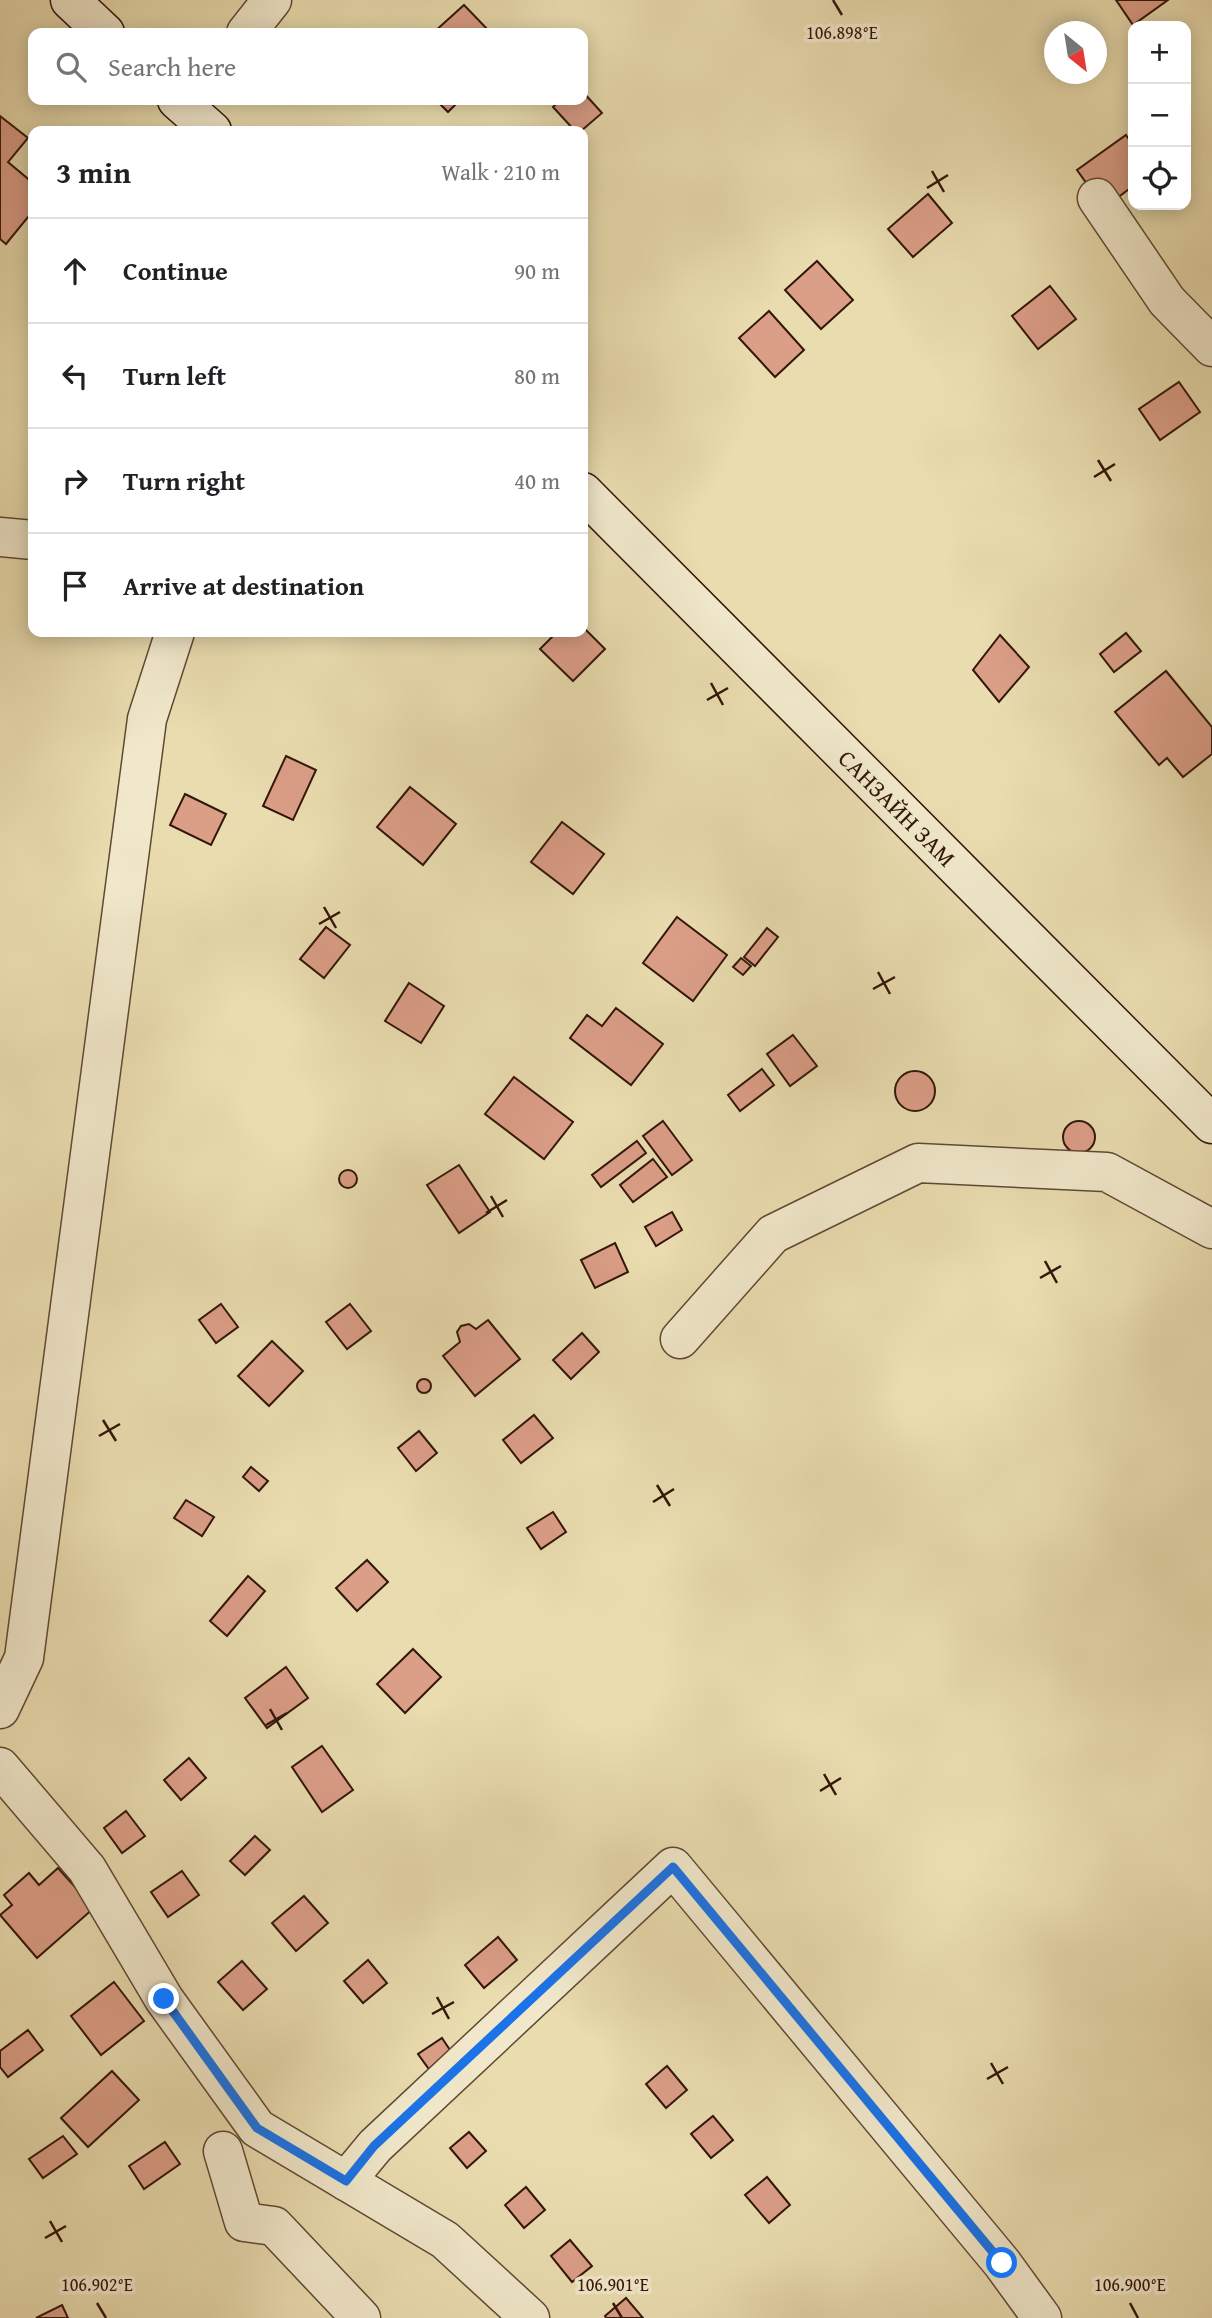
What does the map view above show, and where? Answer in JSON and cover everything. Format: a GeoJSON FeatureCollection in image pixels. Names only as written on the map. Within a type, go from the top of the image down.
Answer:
{"type":"FeatureCollection","features":[{"type":"Feature","properties":{"kind":"street"},"geometry":{"type":"LineString","coordinates":[[70,0],[100,28]]}},
{"type":"Feature","properties":{"kind":"street"},"geometry":{"type":"LineString","coordinates":[[250,28],[272,0]]}},
{"type":"Feature","properties":{"kind":"street"},"geometry":{"type":"LineString","coordinates":[[183,105],[206,126]]}},
{"type":"Feature","properties":{"kind":"street"},"geometry":{"type":"LineString","coordinates":[[1097,198],[1167,301],[1212,347]]}},
{"type":"Feature","properties":{"kind":"street","name":"САНЗАЙН ЗАМ"},"geometry":{"type":"LineString","coordinates":[[588,497],[1212,1124]]}},
{"type":"Feature","properties":{"kind":"street"},"geometry":{"type":"LineString","coordinates":[[0,537],[28,540]]}},
{"type":"Feature","properties":{"kind":"street"},"geometry":{"type":"LineString","coordinates":[[0,1709],[24,1658],[147,719],[173,637]]}},
{"type":"Feature","properties":{"kind":"street"},"geometry":{"type":"LineString","coordinates":[[680,1339],[773,1234],[918,1163],[1107,1172],[1212,1229]]}},
{"type":"Feature","properties":{"kind":"street"},"geometry":{"type":"LineString","coordinates":[[0,1767],[88,1869],[164,1999],[257,2128],[445,2240],[530,2318]]}},
{"type":"Feature","properties":{"kind":"street"},"geometry":{"type":"LineString","coordinates":[[346,2181],[374,2146],[673,1867],[1002,2263],[1042,2318]]}},
{"type":"Feature","properties":{"kind":"street"},"geometry":{"type":"LineString","coordinates":[[223,2151],[244,2222],[274,2226],[361,2318]]}},
{"type":"Feature","properties":{"kind":"building"},"geometry":{"type":"Polygon","coordinates":[[[1116,0],[1168,0],[1139,21],[1130,21],[1116,0]]]}},
{"type":"Feature","properties":{"kind":"building"},"geometry":{"type":"Polygon","coordinates":[[[464,5],[486,28],[439,28],[464,5]]]}},
{"type":"Feature","properties":{"kind":"building"},"geometry":{"type":"Polygon","coordinates":[[[588,98],[602,113],[587,126],[570,126],[553,107],[588,105],[588,98]]]}},
{"type":"Feature","properties":{"kind":"building"},"geometry":{"type":"Polygon","coordinates":[[[441,105],[455,105],[448,112],[441,105]]]}},
{"type":"Feature","properties":{"kind":"building"},"geometry":{"type":"Polygon","coordinates":[[[0,116],[28,138],[8,162],[28,179],[28,217],[6,244],[0,239],[0,116]]]}},
{"type":"Feature","properties":{"kind":"building"},"geometry":{"type":"Polygon","coordinates":[[[1126,135],[1128,138],[1128,190],[1104,208],[1077,170],[1126,135]]]}},
{"type":"Feature","properties":{"kind":"building"},"geometry":{"type":"Polygon","coordinates":[[[928,194],[952,223],[913,257],[888,229],[928,194]]]}},
{"type":"Feature","properties":{"kind":"building"},"geometry":{"type":"Polygon","coordinates":[[[817,261],[853,300],[821,329],[785,290],[817,261]]]}},
{"type":"Feature","properties":{"kind":"building"},"geometry":{"type":"Polygon","coordinates":[[[1050,286],[1076,319],[1038,349],[1012,316],[1050,286]]]}},
{"type":"Feature","properties":{"kind":"building"},"geometry":{"type":"Polygon","coordinates":[[[769,311],[804,350],[775,377],[739,338],[769,311]]]}},
{"type":"Feature","properties":{"kind":"building"},"geometry":{"type":"Polygon","coordinates":[[[1179,382],[1200,412],[1160,440],[1139,409],[1179,382]]]}},
{"type":"Feature","properties":{"kind":"building"},"geometry":{"type":"Polygon","coordinates":[[[588,632],[605,649],[573,681],[540,649],[552,637],[588,637],[588,632]]]}},
{"type":"Feature","properties":{"kind":"building"},"geometry":{"type":"Polygon","coordinates":[[[1126,633],[1141,651],[1114,672],[1100,654],[1126,633]]]}},
{"type":"Feature","properties":{"kind":"building"},"geometry":{"type":"Polygon","coordinates":[[[1000,635],[1029,667],[999,702],[973,670],[1000,635]]]}},
{"type":"Feature","properties":{"kind":"building"},"geometry":{"type":"Polygon","coordinates":[[[1166,671],[1212,727],[1212,754],[1183,777],[1167,758],[1159,765],[1115,712],[1166,671]]]}},
{"type":"Feature","properties":{"kind":"building"},"geometry":{"type":"Polygon","coordinates":[[[286,756],[316,770],[293,820],[263,806],[286,756]]]}},
{"type":"Feature","properties":{"kind":"building"},"geometry":{"type":"Polygon","coordinates":[[[410,787],[456,824],[423,865],[377,827],[410,787]]]}},
{"type":"Feature","properties":{"kind":"building"},"geometry":{"type":"Polygon","coordinates":[[[185,794],[226,814],[211,845],[170,825],[185,794]]]}},
{"type":"Feature","properties":{"kind":"building"},"geometry":{"type":"Polygon","coordinates":[[[562,822],[604,854],[573,894],[531,862],[562,822]]]}},
{"type":"Feature","properties":{"kind":"building"},"geometry":{"type":"Polygon","coordinates":[[[677,917],[727,955],[693,1001],[643,963],[677,917]]]}},
{"type":"Feature","properties":{"kind":"building"},"geometry":{"type":"Polygon","coordinates":[[[326,927],[350,945],[324,978],[300,959],[326,927]]]}},
{"type":"Feature","properties":{"kind":"building"},"geometry":{"type":"Polygon","coordinates":[[[767,928],[778,937],[755,966],[744,957],[767,928]]]}},
{"type":"Feature","properties":{"kind":"building"},"geometry":{"type":"Polygon","coordinates":[[[741,958],[751,966],[743,975],[733,967],[741,958]]]}},
{"type":"Feature","properties":{"kind":"building"},"geometry":{"type":"Polygon","coordinates":[[[409,983],[444,1006],[421,1043],[385,1021],[409,983]]]}},
{"type":"Feature","properties":{"kind":"building"},"geometry":{"type":"Polygon","coordinates":[[[616,1008],[663,1044],[631,1085],[570,1038],[587,1015],[602,1026],[616,1008]]]}},
{"type":"Feature","properties":{"kind":"building"},"geometry":{"type":"Polygon","coordinates":[[[793,1035],[817,1066],[790,1086],[767,1054],[793,1035]]]}},
{"type":"Feature","properties":{"kind":"building"},"geometry":{"type":"Polygon","coordinates":[[[762,1069],[774,1085],[740,1111],[728,1095],[762,1069]]]}},
{"type":"Feature","properties":{"kind":"building"},"geometry":{"type":"Polygon","coordinates":[[[915,1071],[923,1072],[929,1077],[934,1083],[934,1099],[929,1105],[923,1110],[915,1111],[907,1110],[901,1105],[896,1099],[895,1091],[896,1083],[901,1077],[907,1072],[915,1071]]]}},
{"type":"Feature","properties":{"kind":"building"},"geometry":{"type":"Polygon","coordinates":[[[514,1077],[573,1122],[544,1159],[485,1114],[514,1077]]]}},
{"type":"Feature","properties":{"kind":"building"},"geometry":{"type":"Polygon","coordinates":[[[663,1121],[692,1160],[672,1175],[643,1136],[663,1121]]]}},
{"type":"Feature","properties":{"kind":"building"},"geometry":{"type":"Polygon","coordinates":[[[1079,1121],[1090,1126],[1095,1137],[1090,1148],[1079,1153],[1068,1148],[1063,1137],[1068,1126],[1079,1121]]]}},
{"type":"Feature","properties":{"kind":"building"},"geometry":{"type":"Polygon","coordinates":[[[637,1141],[646,1153],[601,1187],[592,1175],[637,1141]]]}},
{"type":"Feature","properties":{"kind":"building"},"geometry":{"type":"Polygon","coordinates":[[[653,1159],[667,1177],[633,1202],[620,1185],[653,1159]]]}},
{"type":"Feature","properties":{"kind":"building"},"geometry":{"type":"Polygon","coordinates":[[[459,1165],[490,1212],[459,1233],[427,1185],[459,1165]]]}},
{"type":"Feature","properties":{"kind":"building"},"geometry":{"type":"Polygon","coordinates":[[[348,1170],[354,1173],[357,1179],[354,1185],[348,1188],[342,1185],[339,1179],[342,1173],[348,1170]]]}},
{"type":"Feature","properties":{"kind":"building"},"geometry":{"type":"Polygon","coordinates":[[[672,1212],[682,1230],[656,1246],[645,1227],[672,1212]]]}},
{"type":"Feature","properties":{"kind":"building"},"geometry":{"type":"Polygon","coordinates":[[[615,1243],[628,1272],[595,1288],[581,1260],[615,1243]]]}},
{"type":"Feature","properties":{"kind":"building"},"geometry":{"type":"Polygon","coordinates":[[[221,1304],[238,1327],[216,1343],[199,1320],[221,1304]]]}},
{"type":"Feature","properties":{"kind":"building"},"geometry":{"type":"Polygon","coordinates":[[[350,1304],[371,1331],[347,1349],[326,1322],[350,1304]]]}},
{"type":"Feature","properties":{"kind":"building"},"geometry":{"type":"Polygon","coordinates":[[[488,1320],[520,1359],[475,1396],[443,1356],[460,1342],[457,1332],[461,1326],[469,1324],[476,1329],[488,1320]]]}},
{"type":"Feature","properties":{"kind":"building"},"geometry":{"type":"Polygon","coordinates":[[[582,1333],[599,1352],[571,1379],[553,1360],[582,1333]]]}},
{"type":"Feature","properties":{"kind":"building"},"geometry":{"type":"Polygon","coordinates":[[[272,1341],[303,1371],[269,1406],[238,1376],[272,1341]]]}},
{"type":"Feature","properties":{"kind":"building"},"geometry":{"type":"Polygon","coordinates":[[[424,1379],[429,1381],[429,1391],[424,1393],[419,1391],[417,1386],[419,1381],[424,1379]]]}},
{"type":"Feature","properties":{"kind":"building"},"geometry":{"type":"Polygon","coordinates":[[[534,1415],[553,1438],[521,1463],[503,1440],[534,1415]]]}},
{"type":"Feature","properties":{"kind":"building"},"geometry":{"type":"Polygon","coordinates":[[[419,1431],[437,1453],[416,1471],[398,1448],[419,1431]]]}},
{"type":"Feature","properties":{"kind":"building"},"geometry":{"type":"Polygon","coordinates":[[[251,1467],[268,1481],[259,1491],[243,1477],[251,1467]]]}},
{"type":"Feature","properties":{"kind":"building"},"geometry":{"type":"Polygon","coordinates":[[[186,1500],[214,1517],[202,1536],[174,1518],[186,1500]]]}},
{"type":"Feature","properties":{"kind":"building"},"geometry":{"type":"Polygon","coordinates":[[[553,1512],[566,1532],[541,1549],[527,1528],[553,1512]]]}},
{"type":"Feature","properties":{"kind":"building"},"geometry":{"type":"Polygon","coordinates":[[[367,1560],[388,1582],[357,1611],[336,1588],[367,1560]]]}},
{"type":"Feature","properties":{"kind":"building"},"geometry":{"type":"Polygon","coordinates":[[[248,1576],[265,1591],[227,1636],[210,1621],[248,1576]]]}},
{"type":"Feature","properties":{"kind":"building"},"geometry":{"type":"Polygon","coordinates":[[[413,1649],[441,1677],[405,1713],[377,1684],[413,1649]]]}},
{"type":"Feature","properties":{"kind":"building"},"geometry":{"type":"Polygon","coordinates":[[[286,1667],[308,1698],[267,1728],[245,1698],[286,1667]]]}},
{"type":"Feature","properties":{"kind":"building"},"geometry":{"type":"Polygon","coordinates":[[[322,1746],[353,1790],[322,1812],[292,1767],[322,1746]]]}},
{"type":"Feature","properties":{"kind":"building"},"geometry":{"type":"Polygon","coordinates":[[[189,1758],[206,1778],[181,1800],[164,1780],[189,1758]]]}},
{"type":"Feature","properties":{"kind":"building"},"geometry":{"type":"Polygon","coordinates":[[[126,1811],[145,1836],[122,1853],[104,1828],[126,1811]]]}},
{"type":"Feature","properties":{"kind":"building"},"geometry":{"type":"Polygon","coordinates":[[[255,1836],[270,1850],[245,1875],[230,1861],[255,1836]]]}},
{"type":"Feature","properties":{"kind":"building"},"geometry":{"type":"Polygon","coordinates":[[[58,1868],[94,1908],[37,1958],[0,1915],[12,1905],[4,1895],[29,1873],[39,1885],[58,1868]]]}},
{"type":"Feature","properties":{"kind":"building"},"geometry":{"type":"Polygon","coordinates":[[[182,1871],[199,1895],[168,1917],[151,1892],[182,1871]]]}},
{"type":"Feature","properties":{"kind":"building"},"geometry":{"type":"Polygon","coordinates":[[[304,1896],[328,1923],[296,1951],[272,1923],[304,1896]]]}},
{"type":"Feature","properties":{"kind":"building"},"geometry":{"type":"Polygon","coordinates":[[[498,1937],[517,1960],[484,1988],[465,1965],[498,1937]]]}},
{"type":"Feature","properties":{"kind":"building"},"geometry":{"type":"Polygon","coordinates":[[[368,1960],[387,1983],[363,2003],[344,1981],[368,1960]]]}},
{"type":"Feature","properties":{"kind":"building"},"geometry":{"type":"Polygon","coordinates":[[[242,1961],[267,1989],[243,2010],[218,1982],[242,1961]]]}},
{"type":"Feature","properties":{"kind":"building"},"geometry":{"type":"Polygon","coordinates":[[[114,1982],[144,2021],[101,2055],[71,2016],[114,1982]]]}},
{"type":"Feature","properties":{"kind":"building"},"geometry":{"type":"Polygon","coordinates":[[[28,2030],[43,2050],[8,2077],[0,2067],[0,2051],[28,2030]]]}},
{"type":"Feature","properties":{"kind":"building"},"geometry":{"type":"Polygon","coordinates":[[[442,2038],[454,2056],[431,2072],[418,2054],[442,2038]]]}},
{"type":"Feature","properties":{"kind":"building"},"geometry":{"type":"Polygon","coordinates":[[[667,2066],[687,2090],[666,2108],[646,2084],[667,2066]]]}},
{"type":"Feature","properties":{"kind":"building"},"geometry":{"type":"Polygon","coordinates":[[[112,2071],[139,2100],[88,2147],[61,2118],[112,2071]]]}},
{"type":"Feature","properties":{"kind":"building"},"geometry":{"type":"Polygon","coordinates":[[[713,2116],[733,2140],[711,2158],[691,2134],[713,2116]]]}},
{"type":"Feature","properties":{"kind":"building"},"geometry":{"type":"Polygon","coordinates":[[[469,2132],[486,2151],[467,2168],[450,2148],[469,2132]]]}},
{"type":"Feature","properties":{"kind":"building"},"geometry":{"type":"Polygon","coordinates":[[[63,2136],[77,2154],[43,2178],[29,2159],[63,2136]]]}},
{"type":"Feature","properties":{"kind":"building"},"geometry":{"type":"Polygon","coordinates":[[[165,2142],[180,2164],[144,2189],[129,2166],[165,2142]]]}},
{"type":"Feature","properties":{"kind":"building"},"geometry":{"type":"Polygon","coordinates":[[[767,2177],[790,2205],[769,2223],[745,2195],[767,2177]]]}},
{"type":"Feature","properties":{"kind":"building"},"geometry":{"type":"Polygon","coordinates":[[[526,2187],[545,2210],[524,2228],[505,2205],[526,2187]]]}},
{"type":"Feature","properties":{"kind":"building"},"geometry":{"type":"Polygon","coordinates":[[[570,2240],[592,2266],[572,2282],[551,2256],[570,2240]]]}},
{"type":"Feature","properties":{"kind":"building"},"geometry":{"type":"Polygon","coordinates":[[[626,2298],[643,2318],[606,2318],[605,2316],[626,2298]]]}},
{"type":"Feature","properties":{"kind":"building"},"geometry":{"type":"Polygon","coordinates":[[[62,2305],[68,2318],[36,2318],[62,2305]]]}},
{"type":"Feature","properties":{"kind":"route"},"geometry":{"type":"LineString","coordinates":[[164,1999],[257,2128],[346,2181],[374,2146],[673,1867],[1002,2263]]}}]}
